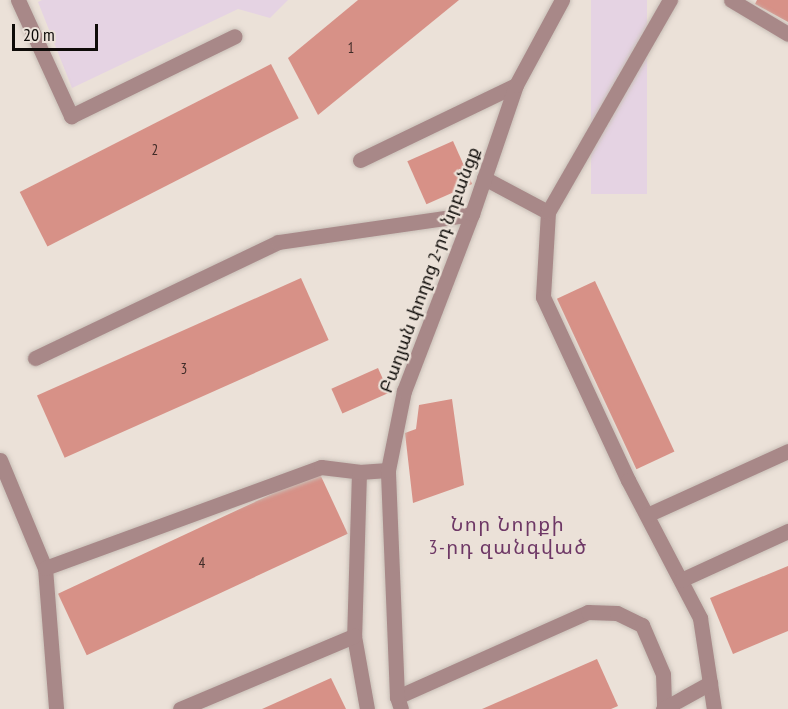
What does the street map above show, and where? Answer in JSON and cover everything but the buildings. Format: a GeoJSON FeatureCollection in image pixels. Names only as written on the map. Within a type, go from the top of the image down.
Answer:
{"type":"FeatureCollection","features":[{"type":"Feature","properties":{"kind":"street"},"geometry":{"type":"LineString","coordinates":[[18,0],[71,116],[235,36]]}},
{"type":"Feature","properties":{"kind":"street","name":"Բաղյան փողոց 2-րդ նրբանցք"},"geometry":{"type":"LineString","coordinates":[[399,703],[388,470],[404,391],[472,214],[516,85],[562,0]]}},
{"type":"Feature","properties":{"kind":"street"},"geometry":{"type":"LineString","coordinates":[[670,0],[548,212],[543,297],[699,618],[714,709]]}},
{"type":"Feature","properties":{"kind":"street"},"geometry":{"type":"LineString","coordinates":[[731,0],[788,34]]}},
{"type":"Feature","properties":{"kind":"street"},"geometry":{"type":"LineString","coordinates":[[360,160],[516,85]]}},
{"type":"Feature","properties":{"kind":"street"},"geometry":{"type":"LineString","coordinates":[[484,178],[548,212]]}},
{"type":"Feature","properties":{"kind":"street"},"geometry":{"type":"LineString","coordinates":[[35,357],[278,242],[472,214]]}},
{"type":"Feature","properties":{"kind":"street"},"geometry":{"type":"LineString","coordinates":[[647,515],[788,451]]}},
{"type":"Feature","properties":{"kind":"street"},"geometry":{"type":"LineString","coordinates":[[1,463],[45,568],[56,709]]}},
{"type":"Feature","properties":{"kind":"street"},"geometry":{"type":"LineString","coordinates":[[45,568],[321,467],[360,472],[388,470]]}},
{"type":"Feature","properties":{"kind":"street"},"geometry":{"type":"LineString","coordinates":[[360,472],[354,636],[367,709]]}},
{"type":"Feature","properties":{"kind":"street"},"geometry":{"type":"LineString","coordinates":[[681,580],[788,531]]}},
{"type":"Feature","properties":{"kind":"street"},"geometry":{"type":"LineString","coordinates":[[399,703],[588,612],[617,613],[642,625],[663,674],[663,709],[710,683]]}},
{"type":"Feature","properties":{"kind":"street"},"geometry":{"type":"LineString","coordinates":[[180,709],[354,636]]}},
{"type":"Feature","properties":{"kind":"shaded area"},"geometry":{"type":"Polygon","coordinates":[[[42,0],[288,0],[270,18],[238,9],[72,88],[38,2],[42,0]]]}},
{"type":"Feature","properties":{"kind":"shaded area"},"geometry":{"type":"Polygon","coordinates":[[[591,0],[647,0],[647,194],[591,194],[591,0]]]}},
{"type":"Feature","properties":{"kind":"district","name":"Նոր Նորքի 3-րդ զանգված"},"geometry":{"type":"Point","coordinates":[508,536]}}]}
